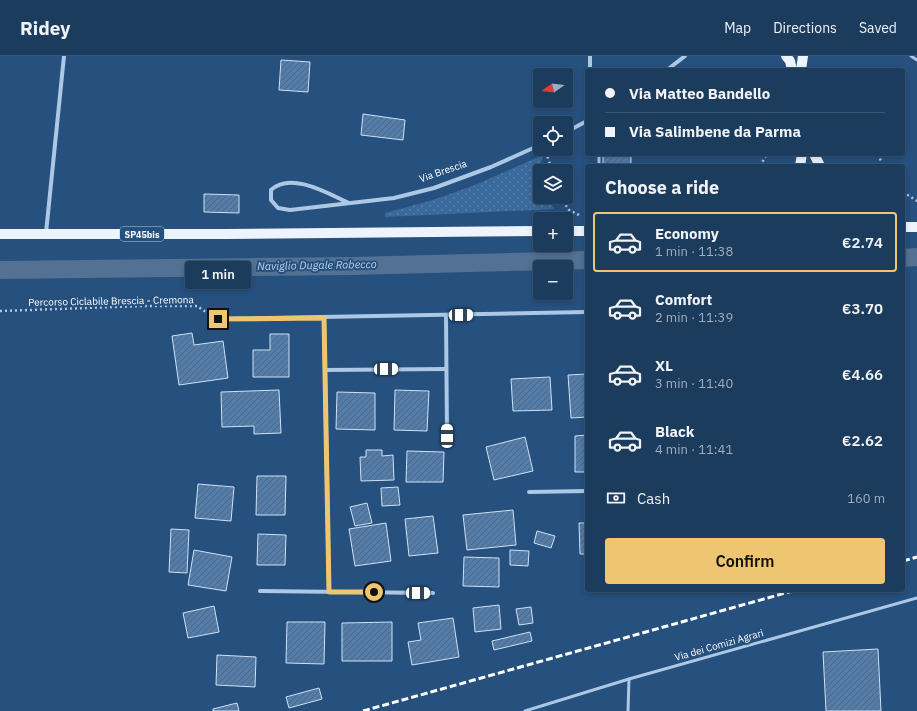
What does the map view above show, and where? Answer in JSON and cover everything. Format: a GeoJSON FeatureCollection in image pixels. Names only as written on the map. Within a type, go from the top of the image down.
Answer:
{"type":"FeatureCollection","features":[{"type":"Feature","properties":{"kind":"main road"},"geometry":{"type":"LineString","coordinates":[[786,56],[790,61],[792,68]]}},
{"type":"Feature","properties":{"kind":"main road"},"geometry":{"type":"LineString","coordinates":[[801,68],[803,56]]}},
{"type":"Feature","properties":{"kind":"main road"},"geometry":{"type":"LineString","coordinates":[[905,227],[917,227]]}},
{"type":"Feature","properties":{"kind":"main road","name":"SP45bis"},"geometry":{"type":"LineString","coordinates":[[0,234],[232,234],[533,231]]}},
{"type":"Feature","properties":{"kind":"main road"},"geometry":{"type":"LineString","coordinates":[[573,231],[585,231]]}},
{"type":"Feature","properties":{"kind":"street"},"geometry":{"type":"LineString","coordinates":[[46,233],[64,56]]}},
{"type":"Feature","properties":{"kind":"street"},"geometry":{"type":"LineString","coordinates":[[590,56],[590,68]]}},
{"type":"Feature","properties":{"kind":"street"},"geometry":{"type":"LineString","coordinates":[[670,68],[685,56]]}},
{"type":"Feature","properties":{"kind":"street"},"geometry":{"type":"LineString","coordinates":[[573,128],[585,122]]}},
{"type":"Feature","properties":{"kind":"street","name":"Via Brescia"},"geometry":{"type":"LineString","coordinates":[[349,203],[304,184],[277,184],[271,190],[271,200],[274,204],[278,208],[290,210],[394,198],[434,188],[491,167],[533,148]]}},
{"type":"Feature","properties":{"kind":"street"},"geometry":{"type":"LineString","coordinates":[[218,319],[446,316],[585,312]]}},
{"type":"Feature","properties":{"kind":"street"},"geometry":{"type":"LineString","coordinates":[[446,316],[447,436]]}},
{"type":"Feature","properties":{"kind":"street"},"geometry":{"type":"LineString","coordinates":[[324,318],[329,592]]}},
{"type":"Feature","properties":{"kind":"street"},"geometry":{"type":"LineString","coordinates":[[325,370],[446,369]]}},
{"type":"Feature","properties":{"kind":"street"},"geometry":{"type":"LineString","coordinates":[[529,492],[585,491]]}},
{"type":"Feature","properties":{"kind":"street"},"geometry":{"type":"LineString","coordinates":[[260,591],[433,593]]}},
{"type":"Feature","properties":{"kind":"lane"},"geometry":{"type":"LineString","coordinates":[[911,56],[917,60]]}},
{"type":"Feature","properties":{"kind":"lane","name":"Via dei Comizi Agrari"},"geometry":{"type":"LineString","coordinates":[[526,711],[629,679],[917,598]]}},
{"type":"Feature","properties":{"kind":"lane"},"geometry":{"type":"LineString","coordinates":[[628,711],[629,679]]}},
{"type":"Feature","properties":{"kind":"path"},"geometry":{"type":"LineString","coordinates":[[905,193],[917,201]]}},
{"type":"Feature","properties":{"kind":"path"},"geometry":{"type":"LineString","coordinates":[[565,204],[569,210],[580,216],[585,217]]}},
{"type":"Feature","properties":{"kind":"path","name":"Percorso Ciclabile Brescia - Cremona"},"geometry":{"type":"LineString","coordinates":[[0,311],[143,306],[197,306],[218,319]]}},
{"type":"Feature","properties":{"kind":"shaded area"},"geometry":{"type":"Polygon","coordinates":[[[543,156],[541,164],[533,164],[533,204],[551,204],[554,209],[385,217],[385,213],[433,200],[475,185],[543,156]]]}},
{"type":"Feature","properties":{"kind":"building"},"geometry":{"type":"Polygon","coordinates":[[[281,60],[310,62],[308,92],[279,90],[281,60]]]}},
{"type":"Feature","properties":{"kind":"building"},"geometry":{"type":"Polygon","coordinates":[[[363,114],[405,120],[403,140],[361,135],[363,114]]]}},
{"type":"Feature","properties":{"kind":"building"},"geometry":{"type":"Polygon","coordinates":[[[603,156],[631,156],[631,164],[603,164],[603,156]]]}},
{"type":"Feature","properties":{"kind":"building"},"geometry":{"type":"Polygon","coordinates":[[[204,194],[239,195],[239,213],[204,212],[204,194]]]}},
{"type":"Feature","properties":{"kind":"building"},"geometry":{"type":"Polygon","coordinates":[[[192,333],[194,345],[223,341],[228,378],[179,385],[172,336],[192,333]]]}},
{"type":"Feature","properties":{"kind":"building"},"geometry":{"type":"Polygon","coordinates":[[[270,334],[289,334],[289,377],[253,377],[253,350],[270,350],[270,334]]]}},
{"type":"Feature","properties":{"kind":"building"},"geometry":{"type":"Polygon","coordinates":[[[585,374],[585,417],[571,418],[568,375],[585,374]]]}},
{"type":"Feature","properties":{"kind":"building"},"geometry":{"type":"Polygon","coordinates":[[[550,377],[552,410],[513,411],[511,379],[550,377]]]}},
{"type":"Feature","properties":{"kind":"building"},"geometry":{"type":"Polygon","coordinates":[[[279,390],[281,433],[254,434],[254,426],[222,427],[221,392],[279,390]]]}},
{"type":"Feature","properties":{"kind":"building"},"geometry":{"type":"Polygon","coordinates":[[[395,390],[429,391],[427,431],[394,430],[395,390]]]}},
{"type":"Feature","properties":{"kind":"building"},"geometry":{"type":"Polygon","coordinates":[[[337,392],[375,393],[375,430],[336,429],[337,392]]]}},
{"type":"Feature","properties":{"kind":"building"},"geometry":{"type":"Polygon","coordinates":[[[585,435],[585,472],[575,472],[575,436],[585,435]]]}},
{"type":"Feature","properties":{"kind":"building"},"geometry":{"type":"Polygon","coordinates":[[[525,437],[533,471],[494,480],[486,447],[525,437]]]}},
{"type":"Feature","properties":{"kind":"building"},"geometry":{"type":"Polygon","coordinates":[[[366,450],[382,450],[382,456],[393,455],[394,480],[361,481],[360,457],[366,457],[366,450]]]}},
{"type":"Feature","properties":{"kind":"building"},"geometry":{"type":"Polygon","coordinates":[[[407,451],[444,452],[443,482],[406,482],[407,451]]]}},
{"type":"Feature","properties":{"kind":"building"},"geometry":{"type":"Polygon","coordinates":[[[257,476],[286,476],[285,515],[256,515],[257,476]]]}},
{"type":"Feature","properties":{"kind":"building"},"geometry":{"type":"Polygon","coordinates":[[[198,484],[234,487],[231,521],[195,518],[198,484]]]}},
{"type":"Feature","properties":{"kind":"building"},"geometry":{"type":"Polygon","coordinates":[[[398,487],[400,505],[382,506],[381,488],[398,487]]]}},
{"type":"Feature","properties":{"kind":"building"},"geometry":{"type":"Polygon","coordinates":[[[367,503],[372,523],[355,526],[350,507],[367,503]]]}},
{"type":"Feature","properties":{"kind":"building"},"geometry":{"type":"Polygon","coordinates":[[[513,510],[516,545],[467,550],[463,515],[513,510]]]}},
{"type":"Feature","properties":{"kind":"building"},"geometry":{"type":"Polygon","coordinates":[[[433,516],[438,553],[409,556],[405,519],[433,516]]]}},
{"type":"Feature","properties":{"kind":"building"},"geometry":{"type":"Polygon","coordinates":[[[386,523],[391,561],[355,566],[349,529],[386,523]]]}},
{"type":"Feature","properties":{"kind":"building"},"geometry":{"type":"Polygon","coordinates":[[[579,523],[585,523],[585,554],[580,554],[579,523]]]}},
{"type":"Feature","properties":{"kind":"building"},"geometry":{"type":"Polygon","coordinates":[[[171,529],[189,530],[187,573],[169,572],[171,529]]]}},
{"type":"Feature","properties":{"kind":"building"},"geometry":{"type":"Polygon","coordinates":[[[537,531],[555,536],[551,548],[534,543],[537,531]]]}},
{"type":"Feature","properties":{"kind":"building"},"geometry":{"type":"Polygon","coordinates":[[[258,534],[286,535],[285,565],[257,565],[258,534]]]}},
{"type":"Feature","properties":{"kind":"building"},"geometry":{"type":"Polygon","coordinates":[[[194,550],[232,557],[226,591],[188,585],[194,550]]]}},
{"type":"Feature","properties":{"kind":"building"},"geometry":{"type":"Polygon","coordinates":[[[510,550],[529,551],[528,566],[510,565],[510,550]]]}},
{"type":"Feature","properties":{"kind":"building"},"geometry":{"type":"Polygon","coordinates":[[[464,557],[499,558],[499,587],[463,586],[464,557]]]}},
{"type":"Feature","properties":{"kind":"building"},"geometry":{"type":"Polygon","coordinates":[[[499,605],[501,629],[475,632],[473,608],[499,605]]]}},
{"type":"Feature","properties":{"kind":"building"},"geometry":{"type":"Polygon","coordinates":[[[214,606],[219,632],[188,638],[183,613],[214,606]]]}},
{"type":"Feature","properties":{"kind":"building"},"geometry":{"type":"Polygon","coordinates":[[[531,607],[533,623],[519,625],[516,609],[531,607]]]}},
{"type":"Feature","properties":{"kind":"building"},"geometry":{"type":"Polygon","coordinates":[[[453,618],[459,657],[412,665],[408,642],[421,640],[418,623],[453,618]]]}},
{"type":"Feature","properties":{"kind":"building"},"geometry":{"type":"Polygon","coordinates":[[[287,622],[325,622],[324,664],[286,663],[287,622]]]}},
{"type":"Feature","properties":{"kind":"building"},"geometry":{"type":"Polygon","coordinates":[[[392,622],[392,661],[342,661],[342,623],[392,622]]]}},
{"type":"Feature","properties":{"kind":"building"},"geometry":{"type":"Polygon","coordinates":[[[530,632],[532,641],[494,650],[492,641],[530,632]]]}},
{"type":"Feature","properties":{"kind":"building"},"geometry":{"type":"Polygon","coordinates":[[[878,649],[881,711],[826,711],[823,652],[878,649]]]}},
{"type":"Feature","properties":{"kind":"building"},"geometry":{"type":"Polygon","coordinates":[[[217,655],[256,657],[255,687],[216,685],[217,655]]]}},
{"type":"Feature","properties":{"kind":"building"},"geometry":{"type":"Polygon","coordinates":[[[319,688],[322,699],[289,708],[286,697],[319,688]]]}},
{"type":"Feature","properties":{"kind":"building"},"geometry":{"type":"Polygon","coordinates":[[[237,703],[239,711],[213,711],[213,709],[237,703]]]}},
{"type":"Feature","properties":{"kind":"waterway","name":"Naviglio Dugale Robecco"},"geometry":{"type":"LineString","coordinates":[[905,258],[917,257]]}},
{"type":"Feature","properties":{"kind":"waterway","name":"Naviglio Dugale Robecco"},"geometry":{"type":"LineString","coordinates":[[0,270],[352,266],[585,260]]}},
{"type":"Feature","properties":{"kind":"railway"},"geometry":{"type":"LineString","coordinates":[[905,560],[917,557]]}},
{"type":"Feature","properties":{"kind":"railway"},"geometry":{"type":"LineString","coordinates":[[363,711],[789,592]]}},
{"type":"Feature","properties":{"kind":"route"},"geometry":{"type":"LineString","coordinates":[[218,319],[324,318],[329,592],[374,592]]}}]}
